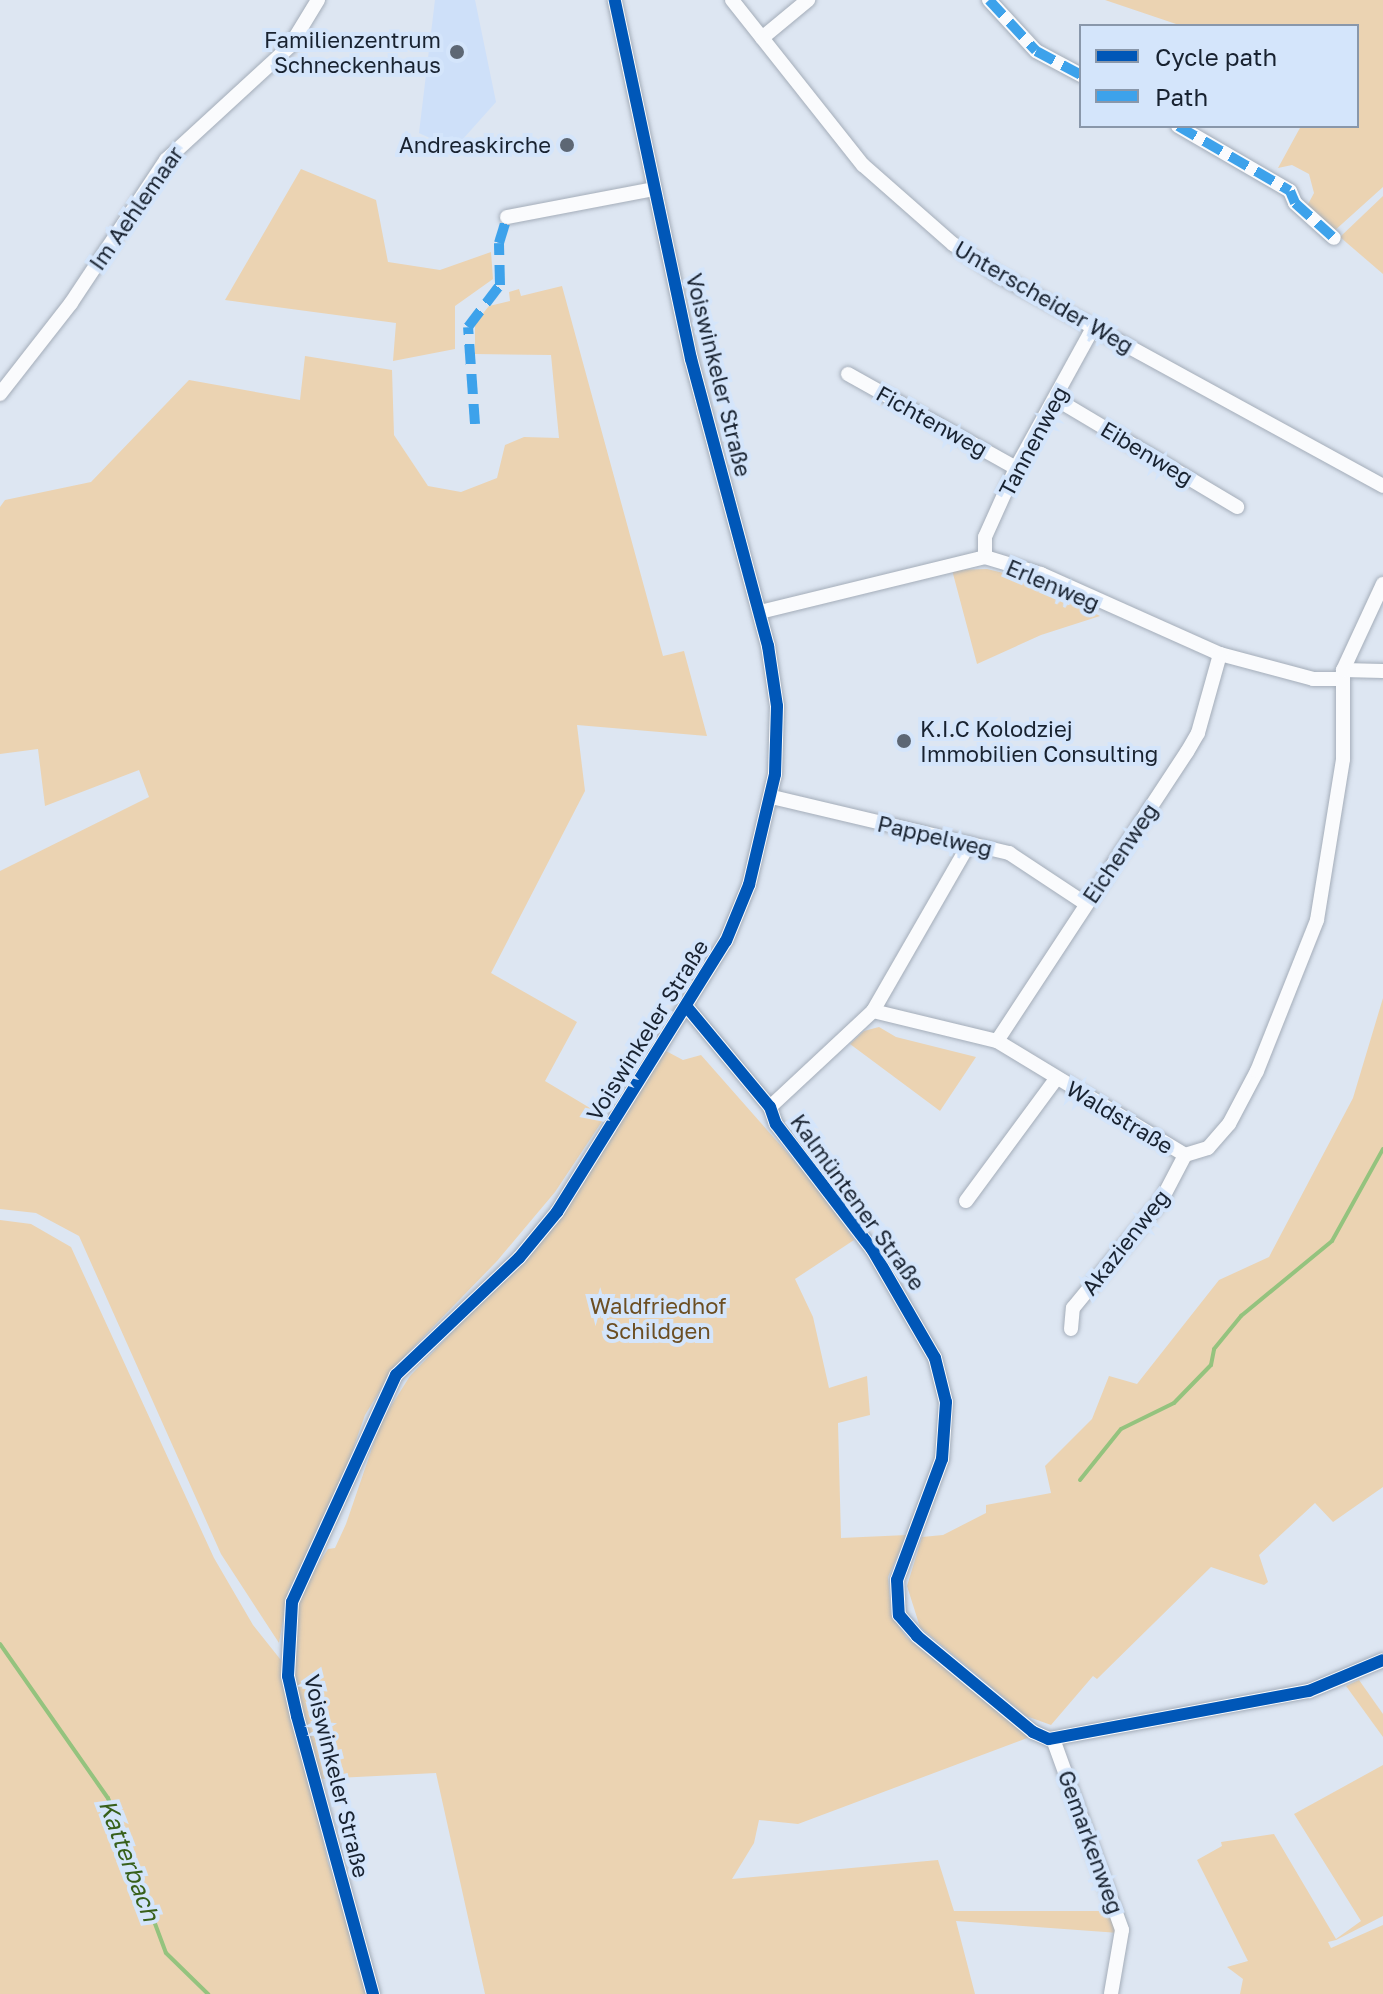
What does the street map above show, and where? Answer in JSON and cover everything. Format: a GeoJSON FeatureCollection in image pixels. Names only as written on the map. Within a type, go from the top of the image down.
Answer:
{"type":"FeatureCollection","features":[{"type":"Feature","properties":{"kind":"street","name":"Im Aehlemaar"},"geometry":{"type":"LineString","coordinates":[[0,394],[71,303],[166,160],[188,134],[290,46],[318,0]]}},
{"type":"Feature","properties":{"kind":"street","name":"Voiswinkeler Straße"},"geometry":{"type":"LineString","coordinates":[[373,1994],[288,1676],[292,1602],[396,1375],[519,1258],[557,1212],[686,1006],[736,922],[772,797],[777,706],[760,612],[691,359],[615,0]]}},
{"type":"Feature","properties":{"kind":"street","name":"Unterscheider Weg"},"geometry":{"type":"LineString","coordinates":[[732,0],[863,165],[918,217],[998,275],[1383,486]]}},
{"type":"Feature","properties":{"kind":"street"},"geometry":{"type":"LineString","coordinates":[[762,38],[808,0]]}},
{"type":"Feature","properties":{"kind":"street"},"geometry":{"type":"LineString","coordinates":[[989,0],[1029,45],[1079,74]]}},
{"type":"Feature","properties":{"kind":"street"},"geometry":{"type":"LineString","coordinates":[[1181,128],[1290,191],[1295,203],[1334,238]]}},
{"type":"Feature","properties":{"kind":"street"},"geometry":{"type":"LineString","coordinates":[[507,217],[654,189]]}},
{"type":"Feature","properties":{"kind":"street","name":"Tannenweg"},"geometry":{"type":"LineString","coordinates":[[985,557],[985,537],[1016,468],[1093,328]]}},
{"type":"Feature","properties":{"kind":"street","name":"Fichtenweg"},"geometry":{"type":"LineString","coordinates":[[848,374],[1016,468]]}},
{"type":"Feature","properties":{"kind":"street","name":"Eibenweg"},"geometry":{"type":"LineString","coordinates":[[1056,399],[1237,507]]}},
{"type":"Feature","properties":{"kind":"street","name":"Erlenweg"},"geometry":{"type":"LineString","coordinates":[[760,612],[985,557],[1041,574],[1220,654],[1313,679],[1343,675]]}},
{"type":"Feature","properties":{"kind":"street","name":"Waldstraße"},"geometry":{"type":"LineString","coordinates":[[873,1011],[997,1041],[1185,1155],[1208,1148],[1229,1124],[1257,1071],[1317,920],[1343,759],[1343,675],[1383,584]]}},
{"type":"Feature","properties":{"kind":"street","name":"Eichenweg"},"geometry":{"type":"LineString","coordinates":[[997,1041],[1198,733],[1220,654]]}},
{"type":"Feature","properties":{"kind":"street"},"geometry":{"type":"LineString","coordinates":[[1343,675],[1383,671]]}},
{"type":"Feature","properties":{"kind":"street","name":"Pappelweg"},"geometry":{"type":"LineString","coordinates":[[772,797],[1009,853],[1086,904]]}},
{"type":"Feature","properties":{"kind":"street"},"geometry":{"type":"LineString","coordinates":[[770,1107],[873,1011],[969,844]]}},
{"type":"Feature","properties":{"kind":"street","name":"Kalmüntener Straße"},"geometry":{"type":"LineString","coordinates":[[686,1006],[770,1107],[776,1124],[828,1188],[902,1297],[940,1373],[946,1402],[942,1459],[899,1572],[899,1615],[917,1636],[1033,1732],[1053,1739]]}},
{"type":"Feature","properties":{"kind":"street"},"geometry":{"type":"LineString","coordinates":[[966,1201],[1056,1079]]}},
{"type":"Feature","properties":{"kind":"street","name":"Akazienweg"},"geometry":{"type":"LineString","coordinates":[[1071,1329],[1073,1308],[1161,1201],[1185,1155]]}},
{"type":"Feature","properties":{"kind":"street"},"geometry":{"type":"LineString","coordinates":[[1053,1739],[1309,1691],[1383,1660]]}},
{"type":"Feature","properties":{"kind":"street","name":"Gemarkenweg"},"geometry":{"type":"LineString","coordinates":[[1053,1739],[1122,1930],[1111,1994]]}},
{"type":"Feature","properties":{"kind":"shaded area","name":"Familienzentrum Schneckenhaus"},"geometry":{"type":"Polygon","coordinates":[[[435,0],[475,0],[496,102],[454,149],[419,133],[435,0]]]}},
{"type":"Feature","properties":{"kind":"green space"},"geometry":{"type":"Polygon","coordinates":[[[1105,0],[1383,0],[1383,187],[1333,232],[1306,208],[1314,193],[1309,174],[1292,165],[1278,168],[1300,128],[1359,128],[1359,24],[1176,24],[1105,0]]]}},
{"type":"Feature","properties":{"kind":"green space"},"geometry":{"type":"Polygon","coordinates":[[[301,169],[376,200],[388,262],[440,270],[491,252],[493,279],[455,306],[455,349],[393,361],[396,323],[225,300],[301,169]]]}},
{"type":"Feature","properties":{"kind":"green space"},"geometry":{"type":"Polygon","coordinates":[[[1383,196],[1383,274],[1340,237],[1383,196]]]}},
{"type":"Feature","properties":{"kind":"green space"},"geometry":{"type":"Polygon","coordinates":[[[562,286],[663,656],[684,651],[707,736],[577,725],[585,791],[491,973],[577,1022],[545,1081],[605,1117],[555,1192],[497,1261],[395,1366],[365,1415],[328,1520],[288,1591],[279,1643],[221,1554],[79,1236],[36,1213],[0,1209],[0,871],[149,797],[139,770],[45,806],[38,749],[0,754],[0,507],[5,500],[91,482],[189,380],[300,400],[305,356],[392,370],[394,435],[428,486],[461,492],[497,478],[505,445],[524,437],[559,438],[551,355],[475,354],[475,323],[489,306],[510,301],[509,292],[519,289],[521,296],[562,286]]]}},
{"type":"Feature","properties":{"kind":"green space"},"geometry":{"type":"Polygon","coordinates":[[[987,569],[1028,579],[1100,616],[1041,635],[977,664],[952,570],[987,569]]]}},
{"type":"Feature","properties":{"kind":"green space"},"geometry":{"type":"Polygon","coordinates":[[[1383,998],[1383,1487],[1333,1522],[1315,1503],[1259,1555],[1268,1582],[1264,1585],[1211,1567],[1097,1679],[1093,1676],[1051,1725],[1026,1716],[920,1627],[907,1586],[922,1537],[943,1535],[986,1513],[986,1505],[1051,1493],[1045,1466],[1092,1419],[1109,1376],[1137,1384],[1219,1280],[1269,1257],[1353,1098],[1383,998]]]}},
{"type":"Feature","properties":{"kind":"green space"},"geometry":{"type":"Polygon","coordinates":[[[879,1027],[896,1037],[976,1057],[940,1111],[850,1044],[864,1031],[879,1027]]]}},
{"type":"Feature","properties":{"kind":"green space","name":"Waldfriedhof Schildgen"},"geometry":{"type":"Polygon","coordinates":[[[666,1051],[683,1060],[701,1055],[827,1198],[854,1240],[795,1279],[813,1317],[829,1388],[867,1376],[870,1415],[838,1423],[841,1538],[907,1535],[888,1577],[891,1614],[906,1637],[1030,1737],[798,1824],[759,1820],[754,1843],[732,1879],[938,1860],[954,1911],[1111,1911],[1119,1933],[956,1921],[975,1994],[485,1994],[436,1773],[317,1779],[292,1663],[295,1612],[306,1583],[328,1549],[335,1548],[346,1524],[381,1422],[410,1376],[510,1272],[569,1202],[666,1051]]]}},
{"type":"Feature","properties":{"kind":"green space"},"geometry":{"type":"Polygon","coordinates":[[[0,1220],[31,1224],[71,1247],[214,1558],[253,1625],[284,1664],[328,1863],[354,1926],[372,1994],[0,1994],[0,1220]]]}},
{"type":"Feature","properties":{"kind":"green space"},"geometry":{"type":"Polygon","coordinates":[[[1359,1680],[1383,1714],[1383,1737],[1346,1686],[1359,1680]]]}},
{"type":"Feature","properties":{"kind":"green space"},"geometry":{"type":"Polygon","coordinates":[[[1383,1765],[1383,1916],[1336,1940],[1328,1942],[1331,1948],[1383,1925],[1383,1994],[1240,1994],[1243,1979],[1227,1967],[1248,1961],[1197,1860],[1222,1846],[1221,1842],[1274,1834],[1336,1939],[1361,1921],[1294,1814],[1383,1765]]]}},
{"type":"Feature","properties":{"kind":"waterway"},"geometry":{"type":"LineString","coordinates":[[1080,1480],[1121,1429],[1174,1403],[1211,1365],[1214,1349],[1241,1316],[1332,1241],[1383,1149]]}},
{"type":"Feature","properties":{"kind":"waterway","name":"Katterbach"},"geometry":{"type":"LineString","coordinates":[[0,1644],[108,1798],[166,1953],[208,1994]]}},
{"type":"Feature","properties":{"kind":"marked path"},"geometry":{"type":"LineString","coordinates":[[989,0],[1036,51],[1079,74]]}},
{"type":"Feature","properties":{"kind":"marked path"},"geometry":{"type":"LineString","coordinates":[[1181,128],[1290,191],[1295,203],[1334,238]]}},
{"type":"Feature","properties":{"kind":"marked path"},"geometry":{"type":"LineString","coordinates":[[475,424],[468,327],[500,285],[499,243],[507,217]]}},
{"type":"Feature","properties":{"kind":"cycle path"},"geometry":{"type":"LineString","coordinates":[[373,1994],[288,1676],[292,1602],[396,1375],[519,1258],[557,1212],[726,941],[749,885],[775,774],[777,706],[768,646],[691,359],[615,0]]}},
{"type":"Feature","properties":{"kind":"cycle path"},"geometry":{"type":"LineString","coordinates":[[686,1006],[770,1107],[776,1124],[872,1249],[935,1358],[946,1402],[942,1459],[897,1580],[899,1615],[917,1636],[1033,1732],[1049,1739],[1309,1691],[1383,1660]]}},
{"type":"Feature","properties":{"kind":"place","name":"Familienzentrum Schneckenhaus"},"geometry":{"type":"Point","coordinates":[457,52]}},
{"type":"Feature","properties":{"kind":"place","name":"Andreaskirche"},"geometry":{"type":"Point","coordinates":[567,145]}},
{"type":"Feature","properties":{"kind":"place","name":"K.I.C Kolodziej Immobilien Consulting"},"geometry":{"type":"Point","coordinates":[904,741]}}]}
